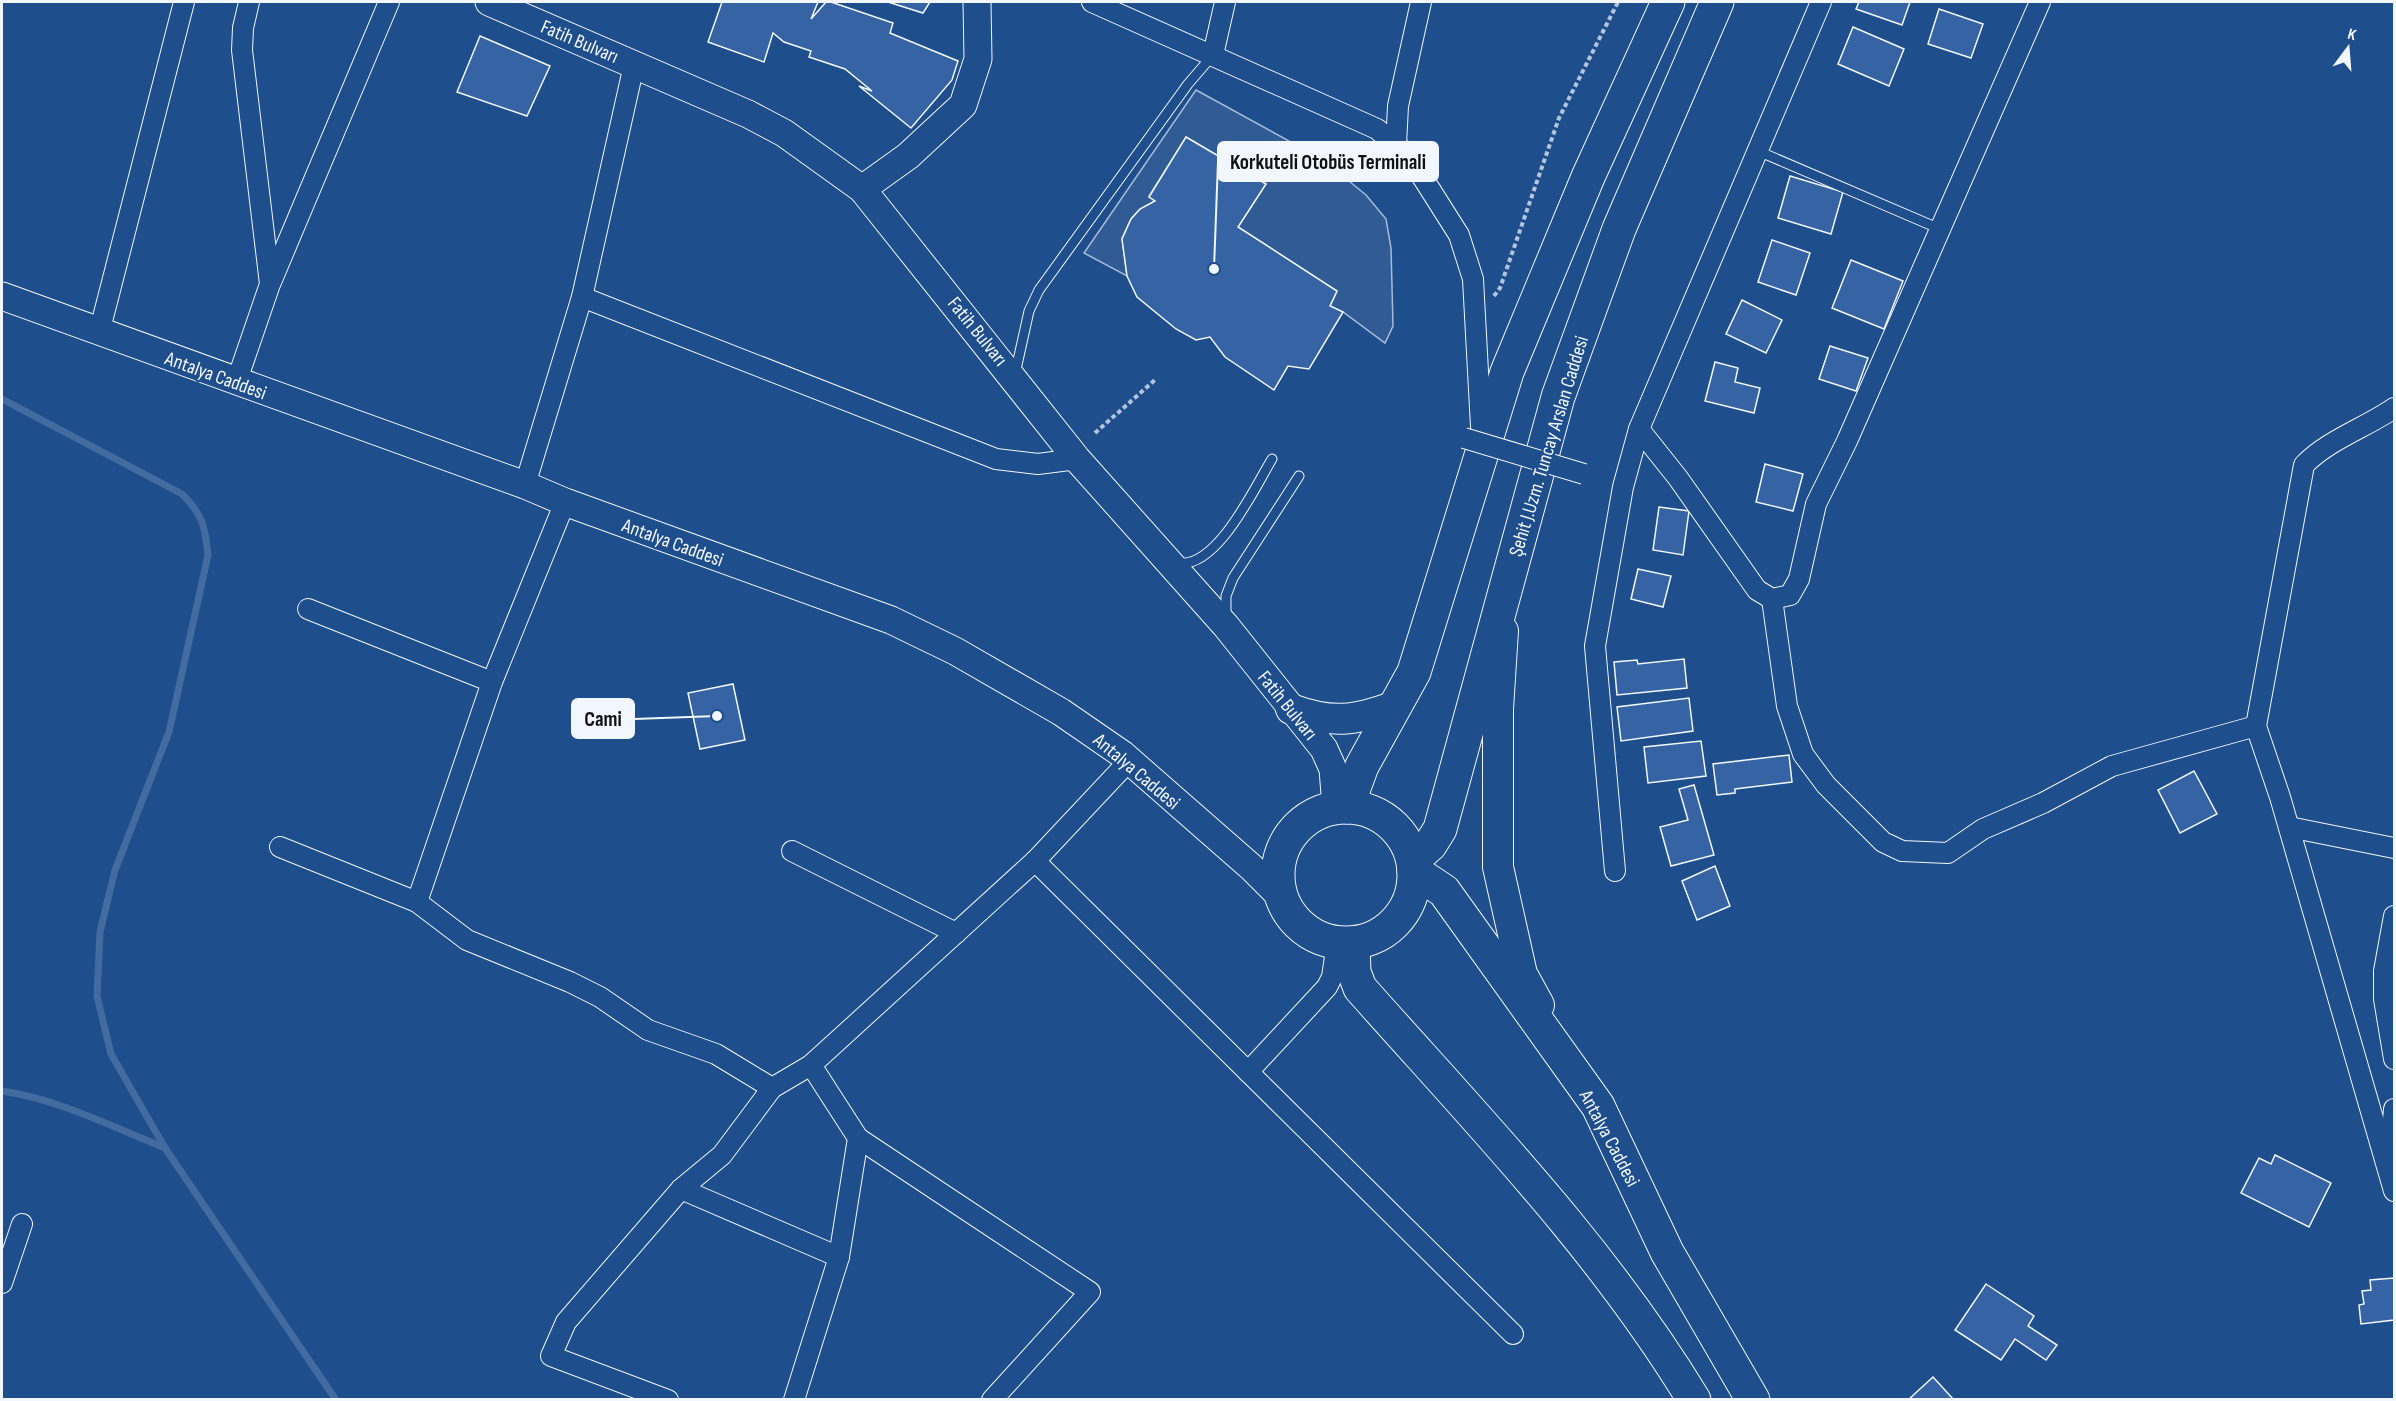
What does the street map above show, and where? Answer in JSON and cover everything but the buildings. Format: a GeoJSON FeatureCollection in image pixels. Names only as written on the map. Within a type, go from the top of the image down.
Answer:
{"type":"FeatureCollection","features":[{"type":"Feature","properties":{"kind":"highway"},"geometry":{"type":"LineString","coordinates":[[1342,807],[1414,672],[1473,448],[1588,177],[1668,2]]}},
{"type":"Feature","properties":{"kind":"highway","name":"Şehit J.Uzm. Tuncay Arslan Caddesi"},"geometry":{"type":"LineString","coordinates":[[1413,866],[1440,829],[1562,385],[1619,229],[1717,2]]}},
{"type":"Feature","properties":{"kind":"highway"},"geometry":{"type":"LineString","coordinates":[[1342,807],[1369,811],[1389,822],[1404,839],[1413,866],[1412,894],[1401,915],[1375,937],[1345,943],[1319,938],[1300,926],[1282,898],[1278,866],[1284,845],[1306,820],[1342,807]]}},
{"type":"Feature","properties":{"kind":"highway","name":"Antalya Caddesi"},"geometry":{"type":"LineString","coordinates":[[1413,866],[1444,891],[1596,1104],[1667,1252],[1753,1400]]}},
{"type":"Feature","properties":{"kind":"highway"},"geometry":{"type":"LineString","coordinates":[[1345,943],[1360,988],[1576,1230],[1621,1288],[1694,1400]]}},
{"type":"Feature","properties":{"kind":"main road","name":"Fatih Bulvarı"},"geometry":{"type":"LineString","coordinates":[[489,2],[757,119],[784,133],[862,189],[1077,459],[1226,626],[1324,749],[1333,769],[1342,807]]}},
{"type":"Feature","properties":{"kind":"main road"},"geometry":{"type":"LineString","coordinates":[[862,189],[908,156],[963,105],[978,58],[977,2]]}},
{"type":"Feature","properties":{"kind":"main road","name":"Antalya Caddesi"},"geometry":{"type":"LineString","coordinates":[[2,296],[891,620],[955,651],[1061,712],[1129,760],[1251,867],[1282,898]]}},
{"type":"Feature","properties":{"kind":"main road"},"geometry":{"type":"LineString","coordinates":[[1507,585],[1498,709],[1498,867],[1522,974],[1596,1104]]}},
{"type":"Feature","properties":{"kind":"main road"},"geometry":{"type":"LineString","coordinates":[[1291,709],[1315,718],[1344,720],[1372,715],[1395,706]]}},
{"type":"Feature","properties":{"kind":"street"},"geometry":{"type":"LineString","coordinates":[[99,333],[184,2]]}},
{"type":"Feature","properties":{"kind":"street"},"geometry":{"type":"LineString","coordinates":[[249,2],[243,28],[243,50],[270,284]]}},
{"type":"Feature","properties":{"kind":"street"},"geometry":{"type":"LineString","coordinates":[[236,383],[270,284],[389,2]]}},
{"type":"Feature","properties":{"kind":"street"},"geometry":{"type":"LineString","coordinates":[[1092,2],[1377,129],[1409,156],[1459,235],[1473,279],[1476,313],[1473,448],[1584,474]]}},
{"type":"Feature","properties":{"kind":"street"},"geometry":{"type":"LineString","coordinates":[[1213,55],[1226,2]]}},
{"type":"Feature","properties":{"kind":"street"},"geometry":{"type":"LineString","coordinates":[[1396,145],[1398,106],[1421,2]]}},
{"type":"Feature","properties":{"kind":"street"},"geometry":{"type":"LineString","coordinates":[[1616,871],[1595,646],[1623,487],[1639,429],[1821,2]]}},
{"type":"Feature","properties":{"kind":"street"},"geometry":{"type":"LineString","coordinates":[[1639,429],[1678,478],[1756,590],[1772,599],[1790,595],[1799,579],[1816,504],[1847,441],[2040,2]]}},
{"type":"Feature","properties":{"kind":"street"},"geometry":{"type":"LineString","coordinates":[[525,485],[582,297],[634,64]]}},
{"type":"Feature","properties":{"kind":"street"},"geometry":{"type":"LineString","coordinates":[[582,297],[996,459],[1038,464],[1077,459]]}},
{"type":"Feature","properties":{"kind":"street"},"geometry":{"type":"LineString","coordinates":[[2392,1182],[2289,827],[2256,726],[2304,465],[2319,450],[2356,432],[2394,408]]}},
{"type":"Feature","properties":{"kind":"street"},"geometry":{"type":"LineString","coordinates":[[417,902],[492,682],[565,502]]}},
{"type":"Feature","properties":{"kind":"street"},"geometry":{"type":"LineString","coordinates":[[1772,599],[1787,705],[1803,754],[1826,785],[1883,842],[1902,851],[1948,853],[1983,829],[2043,803],[2112,765],[2256,726]]}},
{"type":"Feature","properties":{"kind":"street"},"geometry":{"type":"LineString","coordinates":[[308,609],[492,682]]}},
{"type":"Feature","properties":{"kind":"street"},"geometry":{"type":"LineString","coordinates":[[668,1400],[551,1356],[567,1322],[681,1189],[723,1155],[772,1088],[811,1065],[1035,861],[1129,760]]}},
{"type":"Feature","properties":{"kind":"street"},"geometry":{"type":"LineString","coordinates":[[2289,827],[2394,848]]}},
{"type":"Feature","properties":{"kind":"street"},"geometry":{"type":"LineString","coordinates":[[280,847],[417,902],[467,940],[590,992],[648,1030],[716,1054],[772,1088]]}},
{"type":"Feature","properties":{"kind":"street"},"geometry":{"type":"LineString","coordinates":[[792,851],[956,933]]}},
{"type":"Feature","properties":{"kind":"street"},"geometry":{"type":"LineString","coordinates":[[1035,861],[1513,1334]]}},
{"type":"Feature","properties":{"kind":"street"},"geometry":{"type":"LineString","coordinates":[[2394,916],[2384,971],[2384,999],[2394,1059]]}},
{"type":"Feature","properties":{"kind":"street"},"geometry":{"type":"LineString","coordinates":[[1248,1072],[1327,987],[1345,943]]}},
{"type":"Feature","properties":{"kind":"street"},"geometry":{"type":"LineString","coordinates":[[811,1065],[858,1138],[1090,1292],[992,1400]]}},
{"type":"Feature","properties":{"kind":"street"},"geometry":{"type":"LineString","coordinates":[[2392,1182],[2394,1109]]}},
{"type":"Feature","properties":{"kind":"street"},"geometry":{"type":"LineString","coordinates":[[794,1400],[838,1257],[858,1138]]}},
{"type":"Feature","properties":{"kind":"street"},"geometry":{"type":"LineString","coordinates":[[681,1189],[838,1257]]}},
{"type":"Feature","properties":{"kind":"street"},"geometry":{"type":"LineString","coordinates":[[2,1283],[22,1224]]}},
{"type":"Feature","properties":{"kind":"lane"},"geometry":{"type":"LineString","coordinates":[[1014,377],[1029,311],[1039,290],[1188,84],[1213,55]]}},
{"type":"Feature","properties":{"kind":"lane"},"geometry":{"type":"LineString","coordinates":[[1758,151],[1940,229]]}},
{"type":"Feature","properties":{"kind":"lane"},"geometry":{"type":"LineString","coordinates":[[1166,561],[1186,564],[1202,558],[1217,546],[1272,459]]}},
{"type":"Feature","properties":{"kind":"lane"},"geometry":{"type":"LineString","coordinates":[[1226,626],[1226,596],[1233,578],[1299,476]]}},
{"type":"Feature","properties":{"kind":"path"},"geometry":{"type":"LineString","coordinates":[[1476,313],[1500,288],[1559,118],[1618,2]]}},
{"type":"Feature","properties":{"kind":"path"},"geometry":{"type":"LineString","coordinates":[[1095,433],[1155,380]]}},
{"type":"Feature","properties":{"kind":"shaded area"},"geometry":{"type":"Polygon","coordinates":[[[1196,90],[1322,159],[1366,195],[1386,219],[1391,248],[1393,326],[1385,343],[1343,312],[1330,306],[1337,291],[1238,227],[1266,184],[1186,137],[1149,196],[1155,201],[1140,209],[1131,219],[1122,238],[1127,276],[1084,253],[1196,90]]]}},
{"type":"Feature","properties":{"kind":"waterway"},"geometry":{"type":"LineString","coordinates":[[2,399],[182,494],[202,522],[208,555],[169,732],[115,870],[100,932],[97,996],[111,1054],[165,1148],[336,1400]]}},
{"type":"Feature","properties":{"kind":"waterway"},"geometry":{"type":"LineString","coordinates":[[2,1091],[44,1100],[165,1148]]}},
{"type":"Feature","properties":{"kind":"place","name":"Korkuteli Otobüs Terminali"},"geometry":{"type":"Point","coordinates":[1214,269]}},
{"type":"Feature","properties":{"kind":"place","name":"Cami"},"geometry":{"type":"Point","coordinates":[717,716]}}]}
